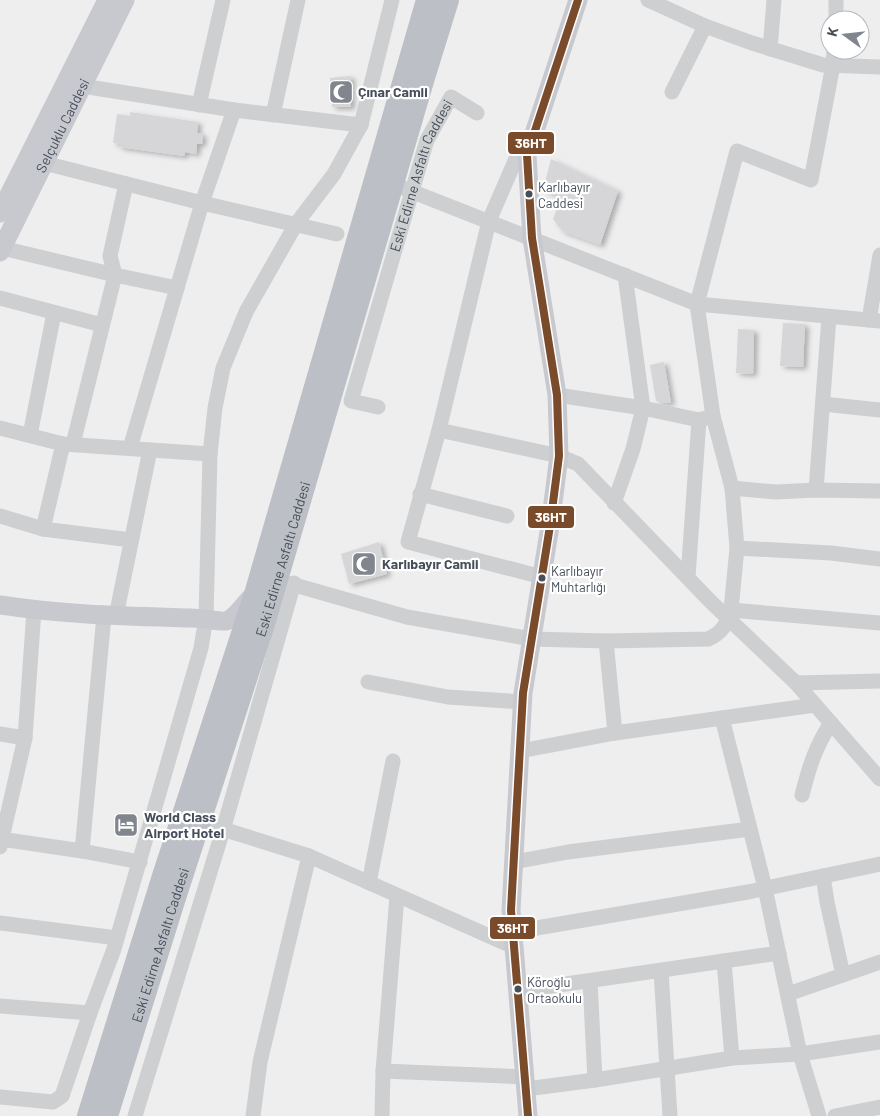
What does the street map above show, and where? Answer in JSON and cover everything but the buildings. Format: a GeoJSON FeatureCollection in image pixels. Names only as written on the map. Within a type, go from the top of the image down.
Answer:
{"type":"FeatureCollection","features":[{"type":"Feature","properties":{"kind":"highway","name":"Eski Edirne Asfaltı Caddesi"},"geometry":{"type":"LineString","coordinates":[[88,1116],[163,876],[255,594],[427,0]]}},
{"type":"Feature","properties":{"kind":"highway","name":"Eski Edirne Asfaltı Caddesi"},"geometry":{"type":"LineString","coordinates":[[107,1116],[200,822],[286,582],[402,187],[448,0]]}},
{"type":"Feature","properties":{"kind":"main road","name":"Selçuklu Caddesi"},"geometry":{"type":"LineString","coordinates":[[1,250],[44,163],[107,0]]}},
{"type":"Feature","properties":{"kind":"main road","name":"Selçuklu Caddesi"},"geometry":{"type":"LineString","coordinates":[[1,208],[125,0]]}},
{"type":"Feature","properties":{"kind":"main road"},"geometry":{"type":"LineString","coordinates":[[528,1116],[511,910],[523,702],[559,456],[557,395],[532,238],[527,155],[578,0]]}},
{"type":"Feature","properties":{"kind":"main road"},"geometry":{"type":"LineString","coordinates":[[0,605],[34,610],[110,616],[206,618],[224,622],[238,612],[255,594]]}},
{"type":"Feature","properties":{"kind":"main road"},"geometry":{"type":"LineString","coordinates":[[224,622],[231,635],[235,654]]}},
{"type":"Feature","properties":{"kind":"street"},"geometry":{"type":"LineString","coordinates":[[199,105],[223,0]]}},
{"type":"Feature","properties":{"kind":"street"},"geometry":{"type":"LineString","coordinates":[[273,115],[298,0]]}},
{"type":"Feature","properties":{"kind":"street"},"geometry":{"type":"LineString","coordinates":[[0,1097],[53,1102],[62,1096],[117,938],[201,648],[206,618],[210,454],[215,408],[223,368],[246,312],[296,224],[334,174],[361,125],[392,0]]}},
{"type":"Feature","properties":{"kind":"street"},"geometry":{"type":"LineString","coordinates":[[648,0],[668,4],[705,26],[822,65],[880,67]]}},
{"type":"Feature","properties":{"kind":"street"},"geometry":{"type":"LineString","coordinates":[[770,48],[774,0]]}},
{"type":"Feature","properties":{"kind":"street"},"geometry":{"type":"LineString","coordinates":[[672,92],[705,26]]}},
{"type":"Feature","properties":{"kind":"street"},"geometry":{"type":"LineString","coordinates":[[688,577],[706,418],[697,304],[737,151],[811,180],[833,60]]}},
{"type":"Feature","properties":{"kind":"street"},"geometry":{"type":"LineString","coordinates":[[75,83],[199,105],[361,125]]}},
{"type":"Feature","properties":{"kind":"street","name":"Eski Edirne Asfaltı Caddesi"},"geometry":{"type":"LineString","coordinates":[[378,407],[350,401],[402,187],[451,97],[477,113]]}},
{"type":"Feature","properties":{"kind":"street"},"geometry":{"type":"LineString","coordinates":[[130,448],[202,203],[234,110]]}},
{"type":"Feature","properties":{"kind":"street"},"geometry":{"type":"LineString","coordinates":[[527,155],[516,161],[489,221],[439,430],[408,542],[542,578]]}},
{"type":"Feature","properties":{"kind":"street"},"geometry":{"type":"LineString","coordinates":[[44,163],[202,203],[337,234]]}},
{"type":"Feature","properties":{"kind":"street"},"geometry":{"type":"LineString","coordinates":[[43,529],[115,275],[110,256],[126,184]]}},
{"type":"Feature","properties":{"kind":"street"},"geometry":{"type":"LineString","coordinates":[[402,187],[697,304],[874,321],[880,255]]}},
{"type":"Feature","properties":{"kind":"street"},"geometry":{"type":"LineString","coordinates":[[1,250],[177,288]]}},
{"type":"Feature","properties":{"kind":"street"},"geometry":{"type":"LineString","coordinates":[[614,503],[634,449],[643,408],[625,275]]}},
{"type":"Feature","properties":{"kind":"street"},"geometry":{"type":"LineString","coordinates":[[0,298],[102,325]]}},
{"type":"Feature","properties":{"kind":"street"},"geometry":{"type":"LineString","coordinates":[[30,435],[54,313]]}},
{"type":"Feature","properties":{"kind":"street"},"geometry":{"type":"LineString","coordinates":[[816,490],[829,317]]}},
{"type":"Feature","properties":{"kind":"street"},"geometry":{"type":"LineString","coordinates":[[557,395],[706,418]]}},
{"type":"Feature","properties":{"kind":"street"},"geometry":{"type":"LineString","coordinates":[[822,404],[880,410]]}},
{"type":"Feature","properties":{"kind":"street"},"geometry":{"type":"LineString","coordinates":[[286,582],[407,617],[532,639],[606,641],[708,639],[721,632],[730,614],[737,548],[732,488],[706,418]]}},
{"type":"Feature","properties":{"kind":"street"},"geometry":{"type":"LineString","coordinates":[[0,428],[68,444],[210,454]]}},
{"type":"Feature","properties":{"kind":"street"},"geometry":{"type":"LineString","coordinates":[[439,430],[559,456],[578,464],[688,577],[730,614],[796,683],[880,779]]}},
{"type":"Feature","properties":{"kind":"street"},"geometry":{"type":"LineString","coordinates":[[82,851],[110,616],[131,540],[150,450]]}},
{"type":"Feature","properties":{"kind":"street"},"geometry":{"type":"LineString","coordinates":[[732,488],[776,492],[816,490],[880,491]]}},
{"type":"Feature","properties":{"kind":"street"},"geometry":{"type":"LineString","coordinates":[[420,494],[507,516]]}},
{"type":"Feature","properties":{"kind":"street"},"geometry":{"type":"LineString","coordinates":[[0,516],[43,529],[131,540]]}},
{"type":"Feature","properties":{"kind":"street"},"geometry":{"type":"LineString","coordinates":[[737,548],[831,553],[880,559]]}},
{"type":"Feature","properties":{"kind":"street","name":"Eski Edirne Asfaltı Caddesi"},"geometry":{"type":"LineString","coordinates":[[135,1116],[222,830],[286,582]]}},
{"type":"Feature","properties":{"kind":"street"},"geometry":{"type":"LineString","coordinates":[[34,610],[25,738],[0,842],[82,851],[140,862]]}},
{"type":"Feature","properties":{"kind":"street"},"geometry":{"type":"LineString","coordinates":[[730,614],[880,623]]}},
{"type":"Feature","properties":{"kind":"street"},"geometry":{"type":"LineString","coordinates":[[606,641],[614,733]]}},
{"type":"Feature","properties":{"kind":"street"},"geometry":{"type":"LineString","coordinates":[[796,683],[880,681]]}},
{"type":"Feature","properties":{"kind":"street"},"geometry":{"type":"LineString","coordinates":[[368,682],[448,697],[523,702]]}},
{"type":"Feature","properties":{"kind":"street"},"geometry":{"type":"LineString","coordinates":[[520,751],[614,733],[815,705]]}},
{"type":"Feature","properties":{"kind":"street"},"geometry":{"type":"LineString","coordinates":[[722,718],[765,888],[800,1054],[818,1116]]}},
{"type":"Feature","properties":{"kind":"street"},"geometry":{"type":"LineString","coordinates":[[802,795],[811,760],[820,739],[831,723]]}},
{"type":"Feature","properties":{"kind":"street"},"geometry":{"type":"LineString","coordinates":[[0,734],[25,738]]}},
{"type":"Feature","properties":{"kind":"street"},"geometry":{"type":"LineString","coordinates":[[369,883],[393,760]]}},
{"type":"Feature","properties":{"kind":"street"},"geometry":{"type":"LineString","coordinates":[[200,822],[309,856],[397,896],[513,939],[880,864]]}},
{"type":"Feature","properties":{"kind":"street"},"geometry":{"type":"LineString","coordinates":[[514,862],[568,852],[750,829]]}},
{"type":"Feature","properties":{"kind":"street"},"geometry":{"type":"LineString","coordinates":[[253,1116],[260,1062],[309,856]]}},
{"type":"Feature","properties":{"kind":"street"},"geometry":{"type":"LineString","coordinates":[[823,876],[843,975]]}},
{"type":"Feature","properties":{"kind":"street"},"geometry":{"type":"LineString","coordinates":[[382,1116],[383,1071],[397,896]]}},
{"type":"Feature","properties":{"kind":"street"},"geometry":{"type":"LineString","coordinates":[[0,924],[117,938]]}},
{"type":"Feature","properties":{"kind":"street"},"geometry":{"type":"LineString","coordinates":[[518,991],[779,953]]}},
{"type":"Feature","properties":{"kind":"street"},"geometry":{"type":"LineString","coordinates":[[724,961],[732,1058]]}},
{"type":"Feature","properties":{"kind":"street"},"geometry":{"type":"LineString","coordinates":[[788,994],[880,962]]}},
{"type":"Feature","properties":{"kind":"street"},"geometry":{"type":"LineString","coordinates":[[661,971],[670,1116]]}},
{"type":"Feature","properties":{"kind":"street"},"geometry":{"type":"LineString","coordinates":[[590,981],[595,1080]]}},
{"type":"Feature","properties":{"kind":"street"},"geometry":{"type":"LineString","coordinates":[[0,1006],[90,1013]]}},
{"type":"Feature","properties":{"kind":"street"},"geometry":{"type":"LineString","coordinates":[[383,1071],[526,1083],[595,1080],[732,1058],[800,1054],[880,1042]]}},
{"type":"Feature","properties":{"kind":"street"},"geometry":{"type":"LineString","coordinates":[[835,1116],[880,1107]]}},
{"type":"Feature","properties":{"kind":"transit line","name":"36HT"},"geometry":{"type":"LineString","coordinates":[[528,1116],[511,910],[523,693],[550,526],[559,456],[557,395],[532,238],[527,155],[578,0]]}},
{"type":"Feature","properties":{"kind":"place","name":"Çınar Camii"},"geometry":{"type":"Point","coordinates":[341,92]}},
{"type":"Feature","properties":{"kind":"place","name":"Karlıbayır Caddesi"},"geometry":{"type":"Point","coordinates":[529,194]}},
{"type":"Feature","properties":{"kind":"place","name":"Karlıbayır Camii"},"geometry":{"type":"Point","coordinates":[364,564]}},
{"type":"Feature","properties":{"kind":"place","name":"Karlıbayır Muhtarlığı"},"geometry":{"type":"Point","coordinates":[542,578]}},
{"type":"Feature","properties":{"kind":"place","name":"World Class Airport Hotel"},"geometry":{"type":"Point","coordinates":[126,825]}},
{"type":"Feature","properties":{"kind":"place","name":"Köroğlu Ortaokulu"},"geometry":{"type":"Point","coordinates":[518,989]}}]}
